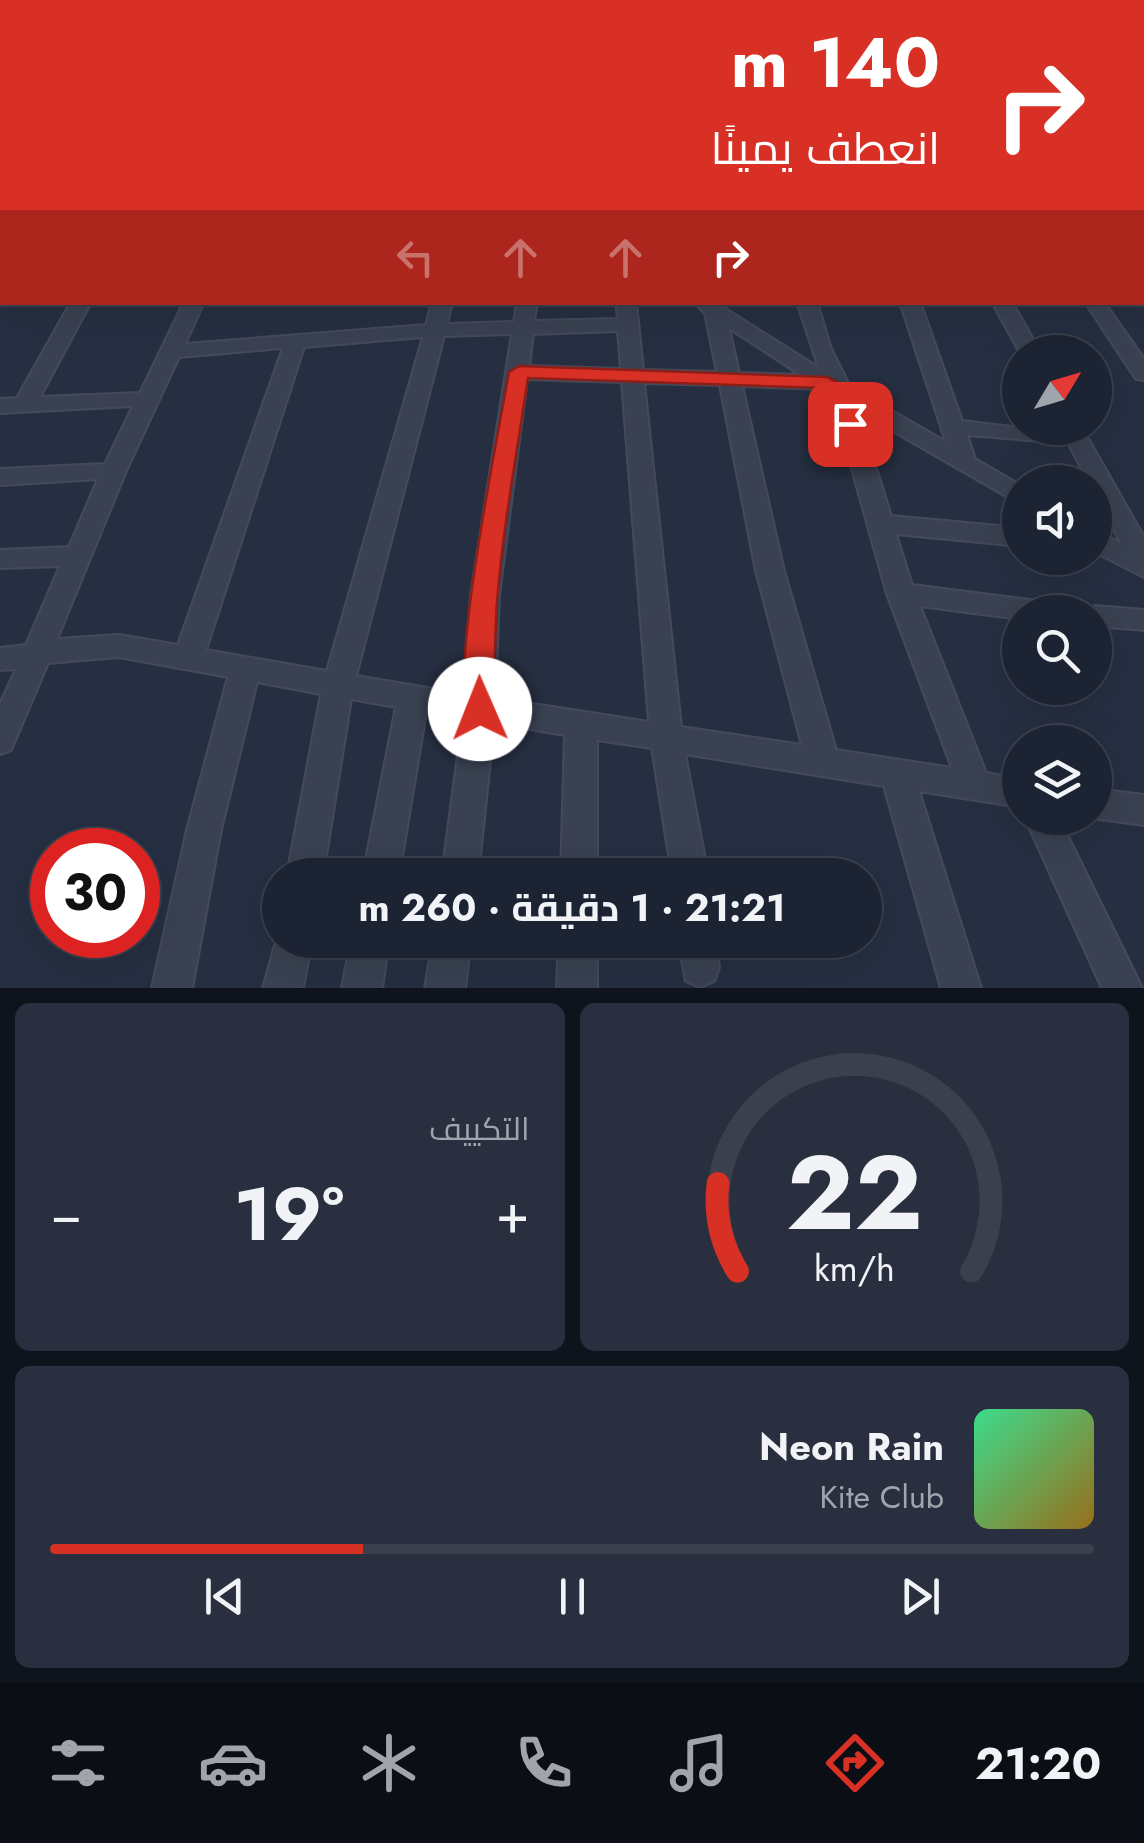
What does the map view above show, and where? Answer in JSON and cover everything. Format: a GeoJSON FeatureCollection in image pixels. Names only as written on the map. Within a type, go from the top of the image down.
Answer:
{"type":"FeatureCollection","features":[{"type":"Feature","properties":{"kind":"street"},"geometry":{"type":"LineString","coordinates":[[24,405],[78,305]]}},
{"type":"Feature","properties":{"kind":"street"},"geometry":{"type":"LineString","coordinates":[[0,741],[114,470],[193,305]]}},
{"type":"Feature","properties":{"kind":"street"},"geometry":{"type":"LineString","coordinates":[[308,858],[338,684],[397,480],[441,305]]}},
{"type":"Feature","properties":{"kind":"street"},"geometry":{"type":"LineString","coordinates":[[710,305],[834,387],[1002,486]]}},
{"type":"Feature","properties":{"kind":"street"},"geometry":{"type":"LineString","coordinates":[[710,305],[770,571],[823,762]]}},
{"type":"Feature","properties":{"kind":"street"},"geometry":{"type":"LineString","coordinates":[[808,305],[901,594],[974,784]]}},
{"type":"Feature","properties":{"kind":"street"},"geometry":{"type":"LineString","coordinates":[[911,305],[965,464]]}},
{"type":"Feature","properties":{"kind":"street"},"geometry":{"type":"LineString","coordinates":[[1004,305],[1020,335]]}},
{"type":"Feature","properties":{"kind":"street"},"geometry":{"type":"LineString","coordinates":[[1096,305],[1144,374]]}},
{"type":"Feature","properties":{"kind":"street"},"geometry":{"type":"LineString","coordinates":[[172,351],[434,330],[524,315],[626,314],[666,738],[687,858]]}},
{"type":"Feature","properties":{"kind":"street"},"geometry":{"type":"LineString","coordinates":[[462,858],[480,709],[478,662],[484,595],[519,372],[524,315]]}},
{"type":"Feature","properties":{"kind":"street"},"geometry":{"type":"LineString","coordinates":[[188,660],[296,340]]}},
{"type":"Feature","properties":{"kind":"street"},"geometry":{"type":"LineString","coordinates":[[1120,340],[1144,340]]}},
{"type":"Feature","properties":{"kind":"street"},"geometry":{"type":"LineString","coordinates":[[519,372],[728,377],[834,387]]}},
{"type":"Feature","properties":{"kind":"street"},"geometry":{"type":"LineString","coordinates":[[0,406],[148,398]]}},
{"type":"Feature","properties":{"kind":"street"},"geometry":{"type":"LineString","coordinates":[[951,427],[1002,429]]}},
{"type":"Feature","properties":{"kind":"street"},"geometry":{"type":"LineString","coordinates":[[1081,445],[1144,565]]}},
{"type":"Feature","properties":{"kind":"street"},"geometry":{"type":"LineString","coordinates":[[0,476],[114,470]]}},
{"type":"Feature","properties":{"kind":"street"},"geometry":{"type":"LineString","coordinates":[[880,524],[1002,535]]}},
{"type":"Feature","properties":{"kind":"street"},"geometry":{"type":"LineString","coordinates":[[1112,549],[1144,565]]}},
{"type":"Feature","properties":{"kind":"street"},"geometry":{"type":"LineString","coordinates":[[0,560],[78,556]]}},
{"type":"Feature","properties":{"kind":"street"},"geometry":{"type":"LineString","coordinates":[[901,594],[1002,607]]}},
{"type":"Feature","properties":{"kind":"street"},"geometry":{"type":"LineString","coordinates":[[1112,617],[1144,620]]}},
{"type":"Feature","properties":{"kind":"street"},"geometry":{"type":"LineString","coordinates":[[0,659],[98,644],[480,709],[1002,790]]}},
{"type":"Feature","properties":{"kind":"street"},"geometry":{"type":"LineString","coordinates":[[172,988],[204,830],[245,670]]}},
{"type":"Feature","properties":{"kind":"street"},"geometry":{"type":"LineString","coordinates":[[384,858],[412,698]]}},
{"type":"Feature","properties":{"kind":"street"},"geometry":{"type":"LineString","coordinates":[[579,858],[581,724]]}},
{"type":"Feature","properties":{"kind":"street"},"geometry":{"type":"LineString","coordinates":[[898,776],[961,988]]}},
{"type":"Feature","properties":{"kind":"street"},"geometry":{"type":"LineString","coordinates":[[1112,806],[1144,810]]}},
{"type":"Feature","properties":{"kind":"street"},"geometry":{"type":"LineString","coordinates":[[1050,835],[1122,988]]}},
{"type":"Feature","properties":{"kind":"street"},"geometry":{"type":"LineString","coordinates":[[283,988],[289,958]]}},
{"type":"Feature","properties":{"kind":"street"},"geometry":{"type":"LineString","coordinates":[[362,988],[367,958]]}},
{"type":"Feature","properties":{"kind":"street"},"geometry":{"type":"LineString","coordinates":[[446,988],[450,958]]}},
{"type":"Feature","properties":{"kind":"street"},"geometry":{"type":"LineString","coordinates":[[577,988],[578,958]]}},
{"type":"Feature","properties":{"kind":"route"},"geometry":{"type":"LineString","coordinates":[[480,709],[478,662],[484,595],[519,372],[827,382],[840,392],[850,424]]}}]}
